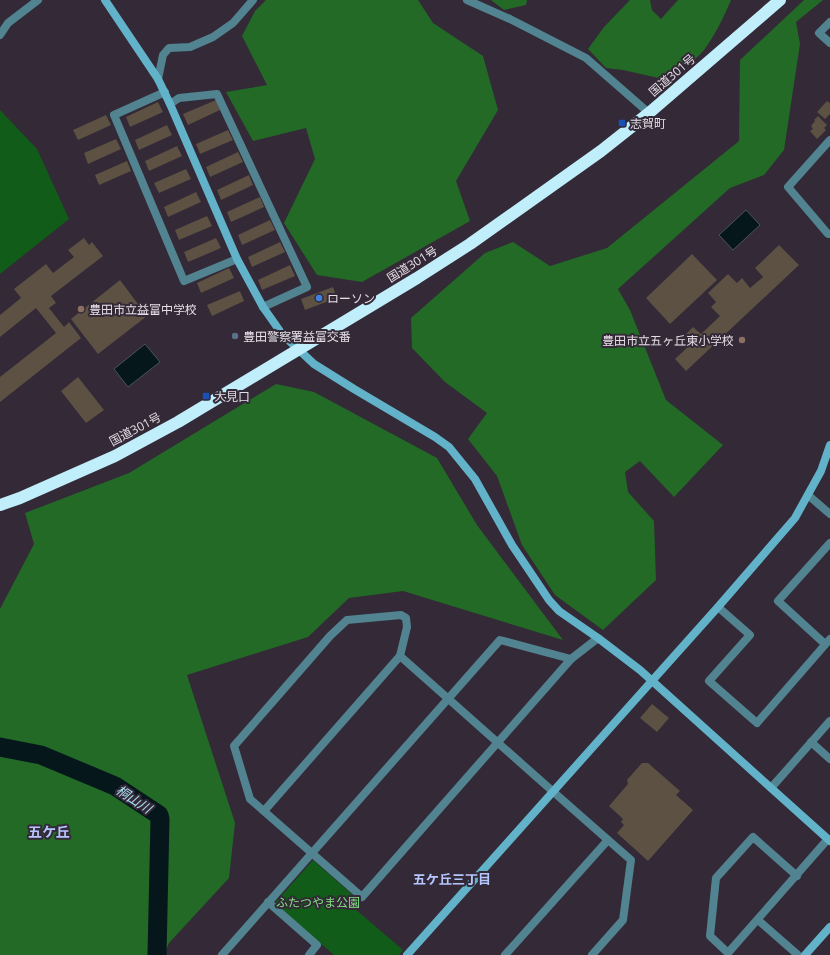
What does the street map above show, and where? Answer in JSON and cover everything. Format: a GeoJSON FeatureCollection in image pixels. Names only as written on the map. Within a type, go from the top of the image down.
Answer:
{"type":"FeatureCollection","features":[{"type":"Feature","properties":{"kind":"highway","name":"国道301号"},"geometry":{"type":"LineString","coordinates":[[0,505],[20,498],[115,456],[178,422],[470,244],[601,151],[649,113],[780,0]]}},
{"type":"Feature","properties":{"kind":"street"},"geometry":{"type":"LineString","coordinates":[[0,35],[8,23],[38,0]]}},
{"type":"Feature","properties":{"kind":"street"},"geometry":{"type":"LineString","coordinates":[[105,0],[158,79],[237,259],[263,307],[282,334],[314,364],[449,447],[475,479],[512,546],[549,600],[559,611],[640,670],[829,840],[758,920],[728,953],[710,936],[716,878],[753,837],[797,876]]}},
{"type":"Feature","properties":{"kind":"street"},"geometry":{"type":"LineString","coordinates":[[158,79],[163,55],[169,48],[190,47],[213,37],[233,23],[254,0]]}},
{"type":"Feature","properties":{"kind":"street"},"geometry":{"type":"LineString","coordinates":[[467,0],[510,19],[586,58],[649,113]]}},
{"type":"Feature","properties":{"kind":"street"},"geometry":{"type":"LineString","coordinates":[[830,22],[820,33],[830,43]]}},
{"type":"Feature","properties":{"kind":"street"},"geometry":{"type":"LineString","coordinates":[[164,92],[114,115],[184,280],[237,259]]}},
{"type":"Feature","properties":{"kind":"street"},"geometry":{"type":"LineString","coordinates":[[170,104],[179,98],[217,94],[307,287],[263,307]]}},
{"type":"Feature","properties":{"kind":"street"},"geometry":{"type":"LineString","coordinates":[[830,140],[788,187],[828,234],[830,234]]}},
{"type":"Feature","properties":{"kind":"street"},"geometry":{"type":"LineString","coordinates":[[407,955],[718,607],[795,518],[821,471],[830,445]]}},
{"type":"Feature","properties":{"kind":"street"},"geometry":{"type":"LineString","coordinates":[[808,495],[830,514]]}},
{"type":"Feature","properties":{"kind":"street"},"geometry":{"type":"LineString","coordinates":[[718,607],[750,635],[709,681],[757,723],[828,642],[778,601],[830,543]]}},
{"type":"Feature","properties":{"kind":"street"},"geometry":{"type":"LineString","coordinates":[[264,811],[400,656],[407,627],[406,618],[400,615],[347,620],[330,636],[234,746],[250,799],[362,897],[571,659],[598,638]]}},
{"type":"Feature","properties":{"kind":"street"},"geometry":{"type":"LineString","coordinates":[[222,955],[449,700],[500,640],[571,659]]}},
{"type":"Feature","properties":{"kind":"street"},"geometry":{"type":"LineString","coordinates":[[400,656],[552,792],[631,860],[623,920],[592,955]]}},
{"type":"Feature","properties":{"kind":"street"},"geometry":{"type":"LineString","coordinates":[[771,788],[830,721]]}},
{"type":"Feature","properties":{"kind":"street"},"geometry":{"type":"LineString","coordinates":[[811,742],[830,759]]}},
{"type":"Feature","properties":{"kind":"street"},"geometry":{"type":"LineString","coordinates":[[505,955],[608,840]]}},
{"type":"Feature","properties":{"kind":"street"},"geometry":{"type":"LineString","coordinates":[[268,902],[318,945],[309,955]]}},
{"type":"Feature","properties":{"kind":"street"},"geometry":{"type":"LineString","coordinates":[[758,920],[798,955]]}},
{"type":"Feature","properties":{"kind":"street"},"geometry":{"type":"LineString","coordinates":[[805,955],[830,927]]}},
{"type":"Feature","properties":{"kind":"green space"},"geometry":{"type":"Polygon","coordinates":[[[266,0],[418,0],[433,23],[483,56],[498,110],[456,181],[470,221],[362,282],[317,275],[284,223],[315,159],[306,128],[253,141],[226,92],[267,85],[242,36],[255,11],[266,0]]]}},
{"type":"Feature","properties":{"kind":"green space"},"geometry":{"type":"Polygon","coordinates":[[[491,0],[527,0],[526,5],[504,10],[491,0]]]}},
{"type":"Feature","properties":{"kind":"green space"},"geometry":{"type":"Polygon","coordinates":[[[630,0],[650,0],[652,10],[661,19],[678,0],[731,0],[712,39],[704,50],[690,62],[663,79],[623,70],[606,68],[588,49],[604,27],[630,0]]]}},
{"type":"Feature","properties":{"kind":"green space"},"geometry":{"type":"Polygon","coordinates":[[[804,0],[823,0],[796,22],[800,44],[784,150],[764,175],[730,188],[618,289],[630,310],[666,400],[723,445],[674,497],[640,461],[625,472],[628,492],[654,521],[656,580],[603,630],[555,595],[522,545],[497,476],[468,439],[487,413],[445,382],[412,348],[411,318],[485,253],[513,242],[550,266],[607,248],[739,141],[740,60],[804,0]]]}},
{"type":"Feature","properties":{"kind":"green space"},"geometry":{"type":"Polygon","coordinates":[[[0,110],[37,149],[69,219],[0,274],[0,110]]]}},
{"type":"Feature","properties":{"kind":"green space"},"geometry":{"type":"Polygon","coordinates":[[[276,384],[314,392],[437,458],[477,525],[563,640],[403,591],[349,598],[308,637],[187,675],[235,823],[229,878],[169,943],[164,955],[0,955],[0,609],[34,544],[25,513],[129,473],[276,384]]]}},
{"type":"Feature","properties":{"kind":"green space","name":"ふたつやま公園"},"geometry":{"type":"Polygon","coordinates":[[[313,860],[356,898],[354,908],[403,950],[399,955],[334,955],[275,903],[313,860]]]}},
{"type":"Feature","properties":{"kind":"shaded area"},"geometry":{"type":"Polygon","coordinates":[[[746,210],[760,225],[733,250],[719,235],[746,210]]]}},
{"type":"Feature","properties":{"kind":"shaded area"},"geometry":{"type":"Polygon","coordinates":[[[145,344],[160,362],[128,387],[114,369],[145,344]]]}},
{"type":"Feature","properties":{"kind":"building"},"geometry":{"type":"Polygon","coordinates":[[[216,100],[220,110],[188,125],[183,114],[216,100]]]}},
{"type":"Feature","properties":{"kind":"building"},"geometry":{"type":"Polygon","coordinates":[[[827,101],[830,103],[830,114],[825,119],[817,112],[827,101]]]}},
{"type":"Feature","properties":{"kind":"building"},"geometry":{"type":"Polygon","coordinates":[[[158,102],[163,112],[130,127],[126,117],[158,102]]]}},
{"type":"Feature","properties":{"kind":"building"},"geometry":{"type":"Polygon","coordinates":[[[106,115],[111,125],[78,140],[73,130],[106,115]]]}},
{"type":"Feature","properties":{"kind":"building"},"geometry":{"type":"Polygon","coordinates":[[[818,116],[827,125],[824,128],[826,130],[817,139],[810,131],[813,129],[811,126],[818,116]]]}},
{"type":"Feature","properties":{"kind":"building"},"geometry":{"type":"Polygon","coordinates":[[[167,125],[172,135],[139,150],[135,140],[167,125]]]}},
{"type":"Feature","properties":{"kind":"building"},"geometry":{"type":"Polygon","coordinates":[[[228,130],[233,140],[200,154],[196,144],[228,130]]]}},
{"type":"Feature","properties":{"kind":"building"},"geometry":{"type":"Polygon","coordinates":[[[116,139],[121,149],[88,164],[84,153],[116,139]]]}},
{"type":"Feature","properties":{"kind":"building"},"geometry":{"type":"Polygon","coordinates":[[[177,146],[182,156],[149,171],[145,161],[177,146]]]}},
{"type":"Feature","properties":{"kind":"building"},"geometry":{"type":"Polygon","coordinates":[[[238,152],[243,162],[210,177],[206,167],[238,152]]]}},
{"type":"Feature","properties":{"kind":"building"},"geometry":{"type":"Polygon","coordinates":[[[127,161],[131,171],[99,185],[95,175],[127,161]]]}},
{"type":"Feature","properties":{"kind":"building"},"geometry":{"type":"Polygon","coordinates":[[[186,169],[191,179],[159,193],[154,183],[186,169]]]}},
{"type":"Feature","properties":{"kind":"building"},"geometry":{"type":"Polygon","coordinates":[[[249,175],[253,185],[221,200],[217,190],[249,175]]]}},
{"type":"Feature","properties":{"kind":"building"},"geometry":{"type":"Polygon","coordinates":[[[196,192],[201,202],[168,217],[164,207],[196,192]]]}},
{"type":"Feature","properties":{"kind":"building"},"geometry":{"type":"Polygon","coordinates":[[[260,197],[264,207],[231,222],[227,212],[260,197]]]}},
{"type":"Feature","properties":{"kind":"building"},"geometry":{"type":"Polygon","coordinates":[[[207,216],[212,226],[179,240],[175,230],[207,216]]]}},
{"type":"Feature","properties":{"kind":"building"},"geometry":{"type":"Polygon","coordinates":[[[270,220],[275,230],[242,245],[238,235],[270,220]]]}},
{"type":"Feature","properties":{"kind":"building"},"geometry":{"type":"Polygon","coordinates":[[[84,238],[89,245],[92,242],[103,256],[51,296],[56,303],[49,308],[64,327],[69,322],[81,338],[0,402],[0,377],[56,333],[36,308],[0,337],[0,315],[21,298],[14,289],[46,264],[53,273],[74,257],[68,250],[84,238]]]}},
{"type":"Feature","properties":{"kind":"building"},"geometry":{"type":"Polygon","coordinates":[[[216,238],[221,248],[188,262],[184,252],[216,238]]]}},
{"type":"Feature","properties":{"kind":"building"},"geometry":{"type":"Polygon","coordinates":[[[280,242],[285,252],[252,267],[248,257],[280,242]]]}},
{"type":"Feature","properties":{"kind":"building"},"geometry":{"type":"Polygon","coordinates":[[[779,245],[799,265],[686,371],[675,359],[690,345],[683,337],[693,327],[701,334],[720,316],[711,307],[716,302],[708,293],[728,274],[737,283],[742,278],[750,288],[763,277],[755,268],[779,245]]]}},
{"type":"Feature","properties":{"kind":"building"},"geometry":{"type":"Polygon","coordinates":[[[692,254],[717,280],[670,324],[646,298],[692,254]]]}},
{"type":"Feature","properties":{"kind":"building"},"geometry":{"type":"Polygon","coordinates":[[[290,265],[295,276],[262,290],[258,280],[290,265]]]}},
{"type":"Feature","properties":{"kind":"building"},"geometry":{"type":"Polygon","coordinates":[[[229,268],[234,278],[201,293],[197,283],[229,268]]]}},
{"type":"Feature","properties":{"kind":"building"},"geometry":{"type":"Polygon","coordinates":[[[120,280],[147,316],[98,354],[71,319],[120,280]]]}},
{"type":"Feature","properties":{"kind":"building","name":"ローソン"},"geometry":{"type":"Polygon","coordinates":[[[333,287],[337,298],[305,310],[301,299],[333,287]]]}},
{"type":"Feature","properties":{"kind":"building"},"geometry":{"type":"Polygon","coordinates":[[[240,291],[244,301],[212,316],[207,305],[240,291]]]}},
{"type":"Feature","properties":{"kind":"building"},"geometry":{"type":"Polygon","coordinates":[[[78,377],[104,410],[86,423],[61,391],[78,377]]]}},
{"type":"Feature","properties":{"kind":"building"},"geometry":{"type":"Polygon","coordinates":[[[652,704],[669,718],[657,732],[640,718],[652,704]]]}},
{"type":"Feature","properties":{"kind":"building"},"geometry":{"type":"Polygon","coordinates":[[[642,763],[648,763],[680,791],[676,795],[693,810],[648,861],[617,833],[624,825],[621,822],[623,819],[609,806],[628,784],[627,780],[642,763]]]}},
{"type":"Feature","properties":{"kind":"waterway","name":"桐山川"},"geometry":{"type":"LineString","coordinates":[[0,747],[41,755],[115,786],[159,815],[157,955]]}},
{"type":"Feature","properties":{"kind":"place","name":"志賀町"},"geometry":{"type":"Point","coordinates":[622,123]}},
{"type":"Feature","properties":{"kind":"place","name":"ローソン"},"geometry":{"type":"Point","coordinates":[319,298]}},
{"type":"Feature","properties":{"kind":"place","name":"豊田市立益富中学校"},"geometry":{"type":"Point","coordinates":[81,309]}},
{"type":"Feature","properties":{"kind":"place","name":"豊田警察署益富交番"},"geometry":{"type":"Point","coordinates":[235,336]}},
{"type":"Feature","properties":{"kind":"place","name":"豊田市立五ヶ丘東小学校"},"geometry":{"type":"Point","coordinates":[742,340]}},
{"type":"Feature","properties":{"kind":"place","name":"大見口"},"geometry":{"type":"Point","coordinates":[206,396]}},
{"type":"Feature","properties":{"kind":"district","name":"五ケ丘"},"geometry":{"type":"Point","coordinates":[49,831]}},
{"type":"Feature","properties":{"kind":"district","name":"五ケ丘三丁目"},"geometry":{"type":"Point","coordinates":[452,879]}}]}
